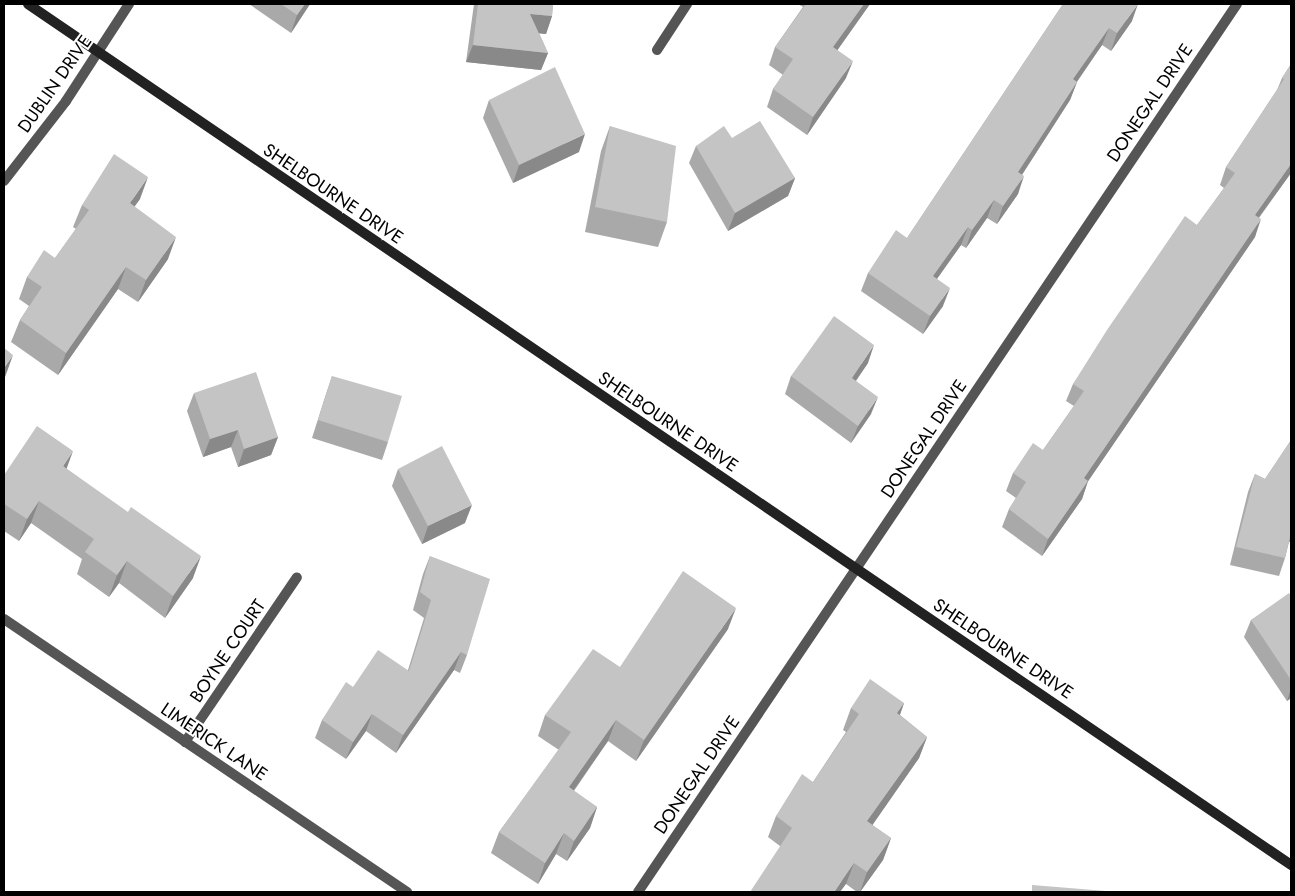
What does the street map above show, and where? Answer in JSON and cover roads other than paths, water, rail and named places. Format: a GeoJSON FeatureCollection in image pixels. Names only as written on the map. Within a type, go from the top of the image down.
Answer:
{"type":"FeatureCollection","features":[{"type":"Feature","properties":{"kind":"main road","name":"SHELBOURNE DRIVE"},"geometry":{"type":"LineString","coordinates":[[28,4],[1291,865]]}},
{"type":"Feature","properties":{"kind":"street","name":"DUBLIN DRIVE"},"geometry":{"type":"LineString","coordinates":[[4,181],[66,101],[129,4]]}},
{"type":"Feature","properties":{"kind":"street"},"geometry":{"type":"LineString","coordinates":[[657,50],[687,4]]}},
{"type":"Feature","properties":{"kind":"street","name":"DONEGAL DRIVE"},"geometry":{"type":"LineString","coordinates":[[638,892],[1237,4]]}},
{"type":"Feature","properties":{"kind":"street","name":"BOYNE COURT"},"geometry":{"type":"LineString","coordinates":[[185,742],[297,577]]}},
{"type":"Feature","properties":{"kind":"street","name":"LIMERICK LANE"},"geometry":{"type":"LineString","coordinates":[[4,619],[407,892]]}}]}
